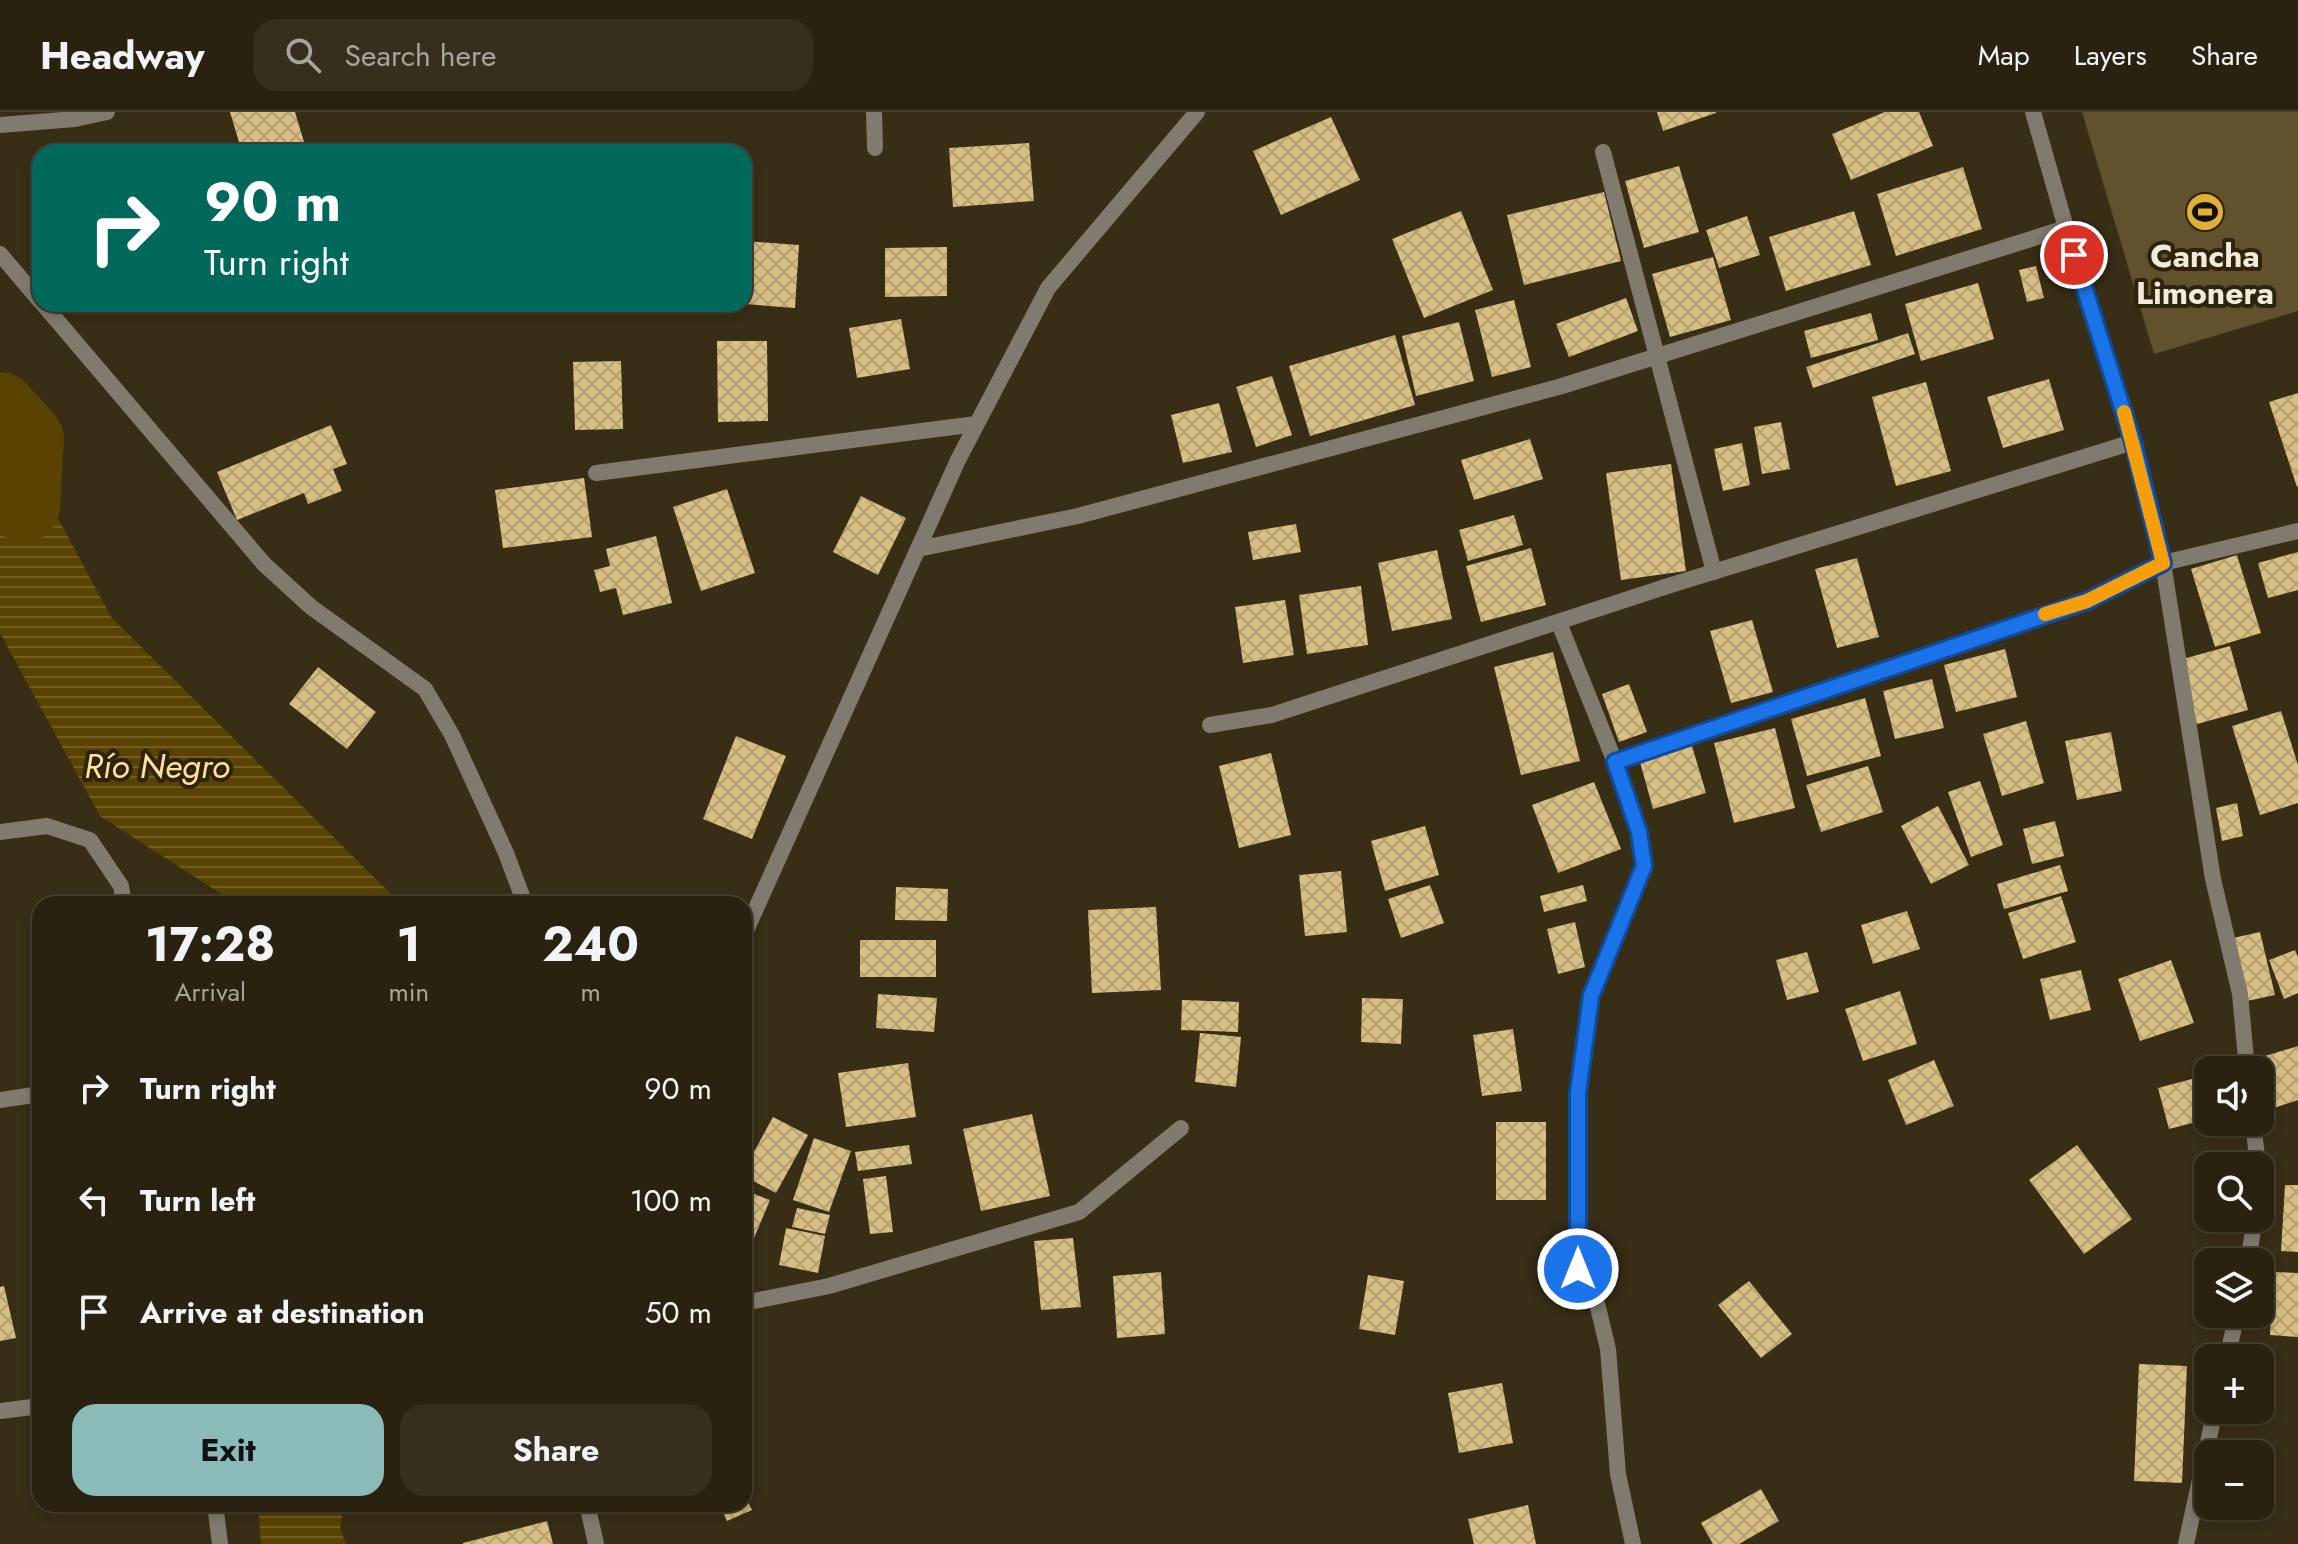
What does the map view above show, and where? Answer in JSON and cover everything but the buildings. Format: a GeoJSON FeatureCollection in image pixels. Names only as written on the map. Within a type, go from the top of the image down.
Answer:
{"type":"FeatureCollection","features":[{"type":"Feature","properties":{"kind":"street"},"geometry":{"type":"LineString","coordinates":[[0,125],[75,119],[107,112]]}},
{"type":"Feature","properties":{"kind":"street"},"geometry":{"type":"LineString","coordinates":[[874,112],[875,148]]}},
{"type":"Feature","properties":{"kind":"street"},"geometry":{"type":"LineString","coordinates":[[752,917],[976,424],[1048,288],[1197,112]]}},
{"type":"Feature","properties":{"kind":"street"},"geometry":{"type":"LineString","coordinates":[[2033,112],[2133,442],[2163,563],[2213,879],[2240,994],[2246,1056]]}},
{"type":"Feature","properties":{"kind":"street"},"geometry":{"type":"LineString","coordinates":[[1603,152],[1714,572]]}},
{"type":"Feature","properties":{"kind":"street"},"geometry":{"type":"LineString","coordinates":[[918,549],[1078,516],[1547,390],[2066,228]]}},
{"type":"Feature","properties":{"kind":"street"},"geometry":{"type":"LineString","coordinates":[[0,254],[32,291]]}},
{"type":"Feature","properties":{"kind":"street"},"geometry":{"type":"LineString","coordinates":[[50,312],[264,564],[311,607],[425,689],[452,735],[506,853],[522,896]]}},
{"type":"Feature","properties":{"kind":"street"},"geometry":{"type":"LineString","coordinates":[[596,473],[976,424]]}},
{"type":"Feature","properties":{"kind":"street"},"geometry":{"type":"LineString","coordinates":[[1210,725],[1272,715],[1714,572],[2133,442]]}},
{"type":"Feature","properties":{"kind":"street"},"geometry":{"type":"LineString","coordinates":[[1615,762],[2087,601],[2163,563],[2298,531]]}},
{"type":"Feature","properties":{"kind":"street"},"geometry":{"type":"LineString","coordinates":[[1559,623],[1615,762],[1639,832],[1644,866],[1591,996],[1578,1093],[1578,1269],[1595,1295],[1608,1349],[1618,1474],[1633,1544]]}},
{"type":"Feature","properties":{"kind":"street"},"geometry":{"type":"LineString","coordinates":[[0,832],[47,826],[90,840],[121,886],[123,896]]}},
{"type":"Feature","properties":{"kind":"street"},"geometry":{"type":"LineString","coordinates":[[0,1100],[32,1095]]}},
{"type":"Feature","properties":{"kind":"street"},"geometry":{"type":"LineString","coordinates":[[752,1301],[829,1286],[1079,1212],[1181,1128]]}},
{"type":"Feature","properties":{"kind":"street"},"geometry":{"type":"LineString","coordinates":[[0,1411],[32,1407]]}},
{"type":"Feature","properties":{"kind":"street"},"geometry":{"type":"LineString","coordinates":[[2186,1544],[2212,1424]]}},
{"type":"Feature","properties":{"kind":"street"},"geometry":{"type":"LineString","coordinates":[[216,1512],[220,1544]]}},
{"type":"Feature","properties":{"kind":"street"},"geometry":{"type":"LineString","coordinates":[[589,1512],[596,1544]]}},
{"type":"Feature","properties":{"kind":"shaded area","name":"Cancha Limonera"},"geometry":{"type":"Polygon","coordinates":[[[2082,112],[2298,112],[2298,311],[2154,354],[2082,112]]]}},
{"type":"Feature","properties":{"kind":"water","name":"Río Negro"},"geometry":{"type":"Polygon","coordinates":[[[0,504],[52,507],[111,617],[390,896],[225,896],[100,816],[0,633],[0,504]]]}},
{"type":"Feature","properties":{"kind":"water"},"geometry":{"type":"Polygon","coordinates":[[[259,1512],[343,1512],[340,1528],[346,1544],[261,1544],[259,1512]]]}},
{"type":"Feature","properties":{"kind":"waterway","name":"Río Negro"},"geometry":{"type":"LineString","coordinates":[[0,408],[28,439],[24,506]]}},
{"type":"Feature","properties":{"kind":"slow traffic"},"geometry":{"type":"LineString","coordinates":[[2045,614],[2087,601],[2163,563],[2124,412]]}},
{"type":"Feature","properties":{"kind":"place","name":"Cancha Limonera"},"geometry":{"type":"Point","coordinates":[2205,212]}},
{"type":"Feature","properties":{"kind":"route"},"geometry":{"type":"LineString","coordinates":[[1578,1269],[1578,1093],[1591,996],[1644,866],[1639,832],[1615,762],[2087,601],[2163,563],[2133,442],[2074,255]]}}]}
